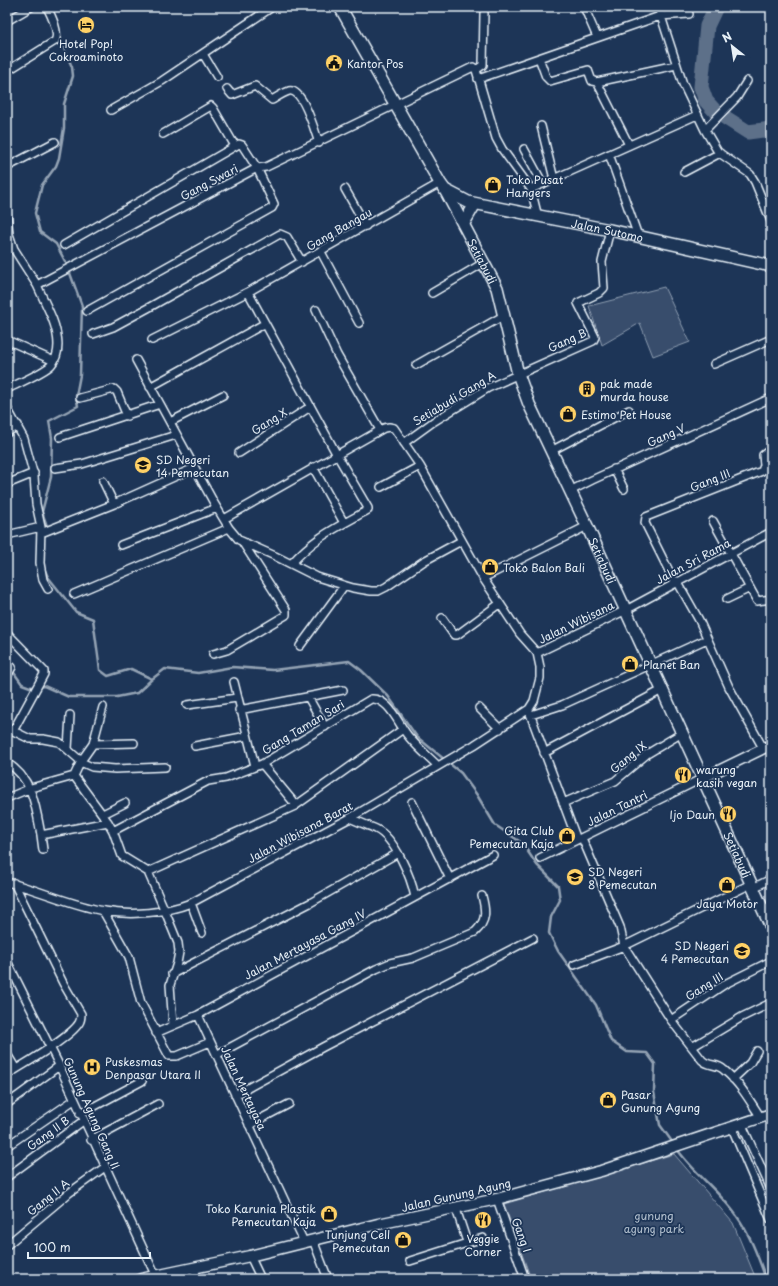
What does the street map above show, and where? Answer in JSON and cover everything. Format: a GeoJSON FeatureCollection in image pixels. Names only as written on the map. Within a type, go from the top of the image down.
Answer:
{"type":"FeatureCollection","features":[{"type":"Feature","properties":{"kind":"main road","name":"Setiabudi"},"geometry":{"type":"LineString","coordinates":[[340,7],[394,104],[464,223],[497,288],[518,374],[529,404],[626,610],[650,666],[704,778],[752,886],[767,908],[771,927]]}},
{"type":"Feature","properties":{"kind":"main road","name":"Jalan Sutomo"},"geometry":{"type":"LineString","coordinates":[[443,186],[462,200],[475,204],[610,230],[771,266]]}},
{"type":"Feature","properties":{"kind":"main road"},"geometry":{"type":"LineString","coordinates":[[464,223],[475,204]]}},
{"type":"Feature","properties":{"kind":"main road","name":"Jalan Gunung Agung"},"geometry":{"type":"LineString","coordinates":[[141,1279],[250,1256],[309,1241],[497,1199],[601,1171],[766,1116]]}},
{"type":"Feature","properties":{"kind":"street"},"geometry":{"type":"LineString","coordinates":[[7,22],[31,7]]}},
{"type":"Feature","properties":{"kind":"street"},"geometry":{"type":"LineString","coordinates":[[7,71],[55,41],[57,38],[48,7]]}},
{"type":"Feature","properties":{"kind":"street"},"geometry":{"type":"LineString","coordinates":[[111,110],[162,81],[272,7]]}},
{"type":"Feature","properties":{"kind":"street"},"geometry":{"type":"LineString","coordinates":[[584,7],[598,37]]}},
{"type":"Feature","properties":{"kind":"street"},"geometry":{"type":"LineString","coordinates":[[658,7],[686,92],[705,130],[715,148],[720,153],[750,174],[755,182],[771,221]]}},
{"type":"Feature","properties":{"kind":"street"},"geometry":{"type":"LineString","coordinates":[[484,13],[483,65],[476,70],[478,79],[498,142],[531,190],[538,217]]}},
{"type":"Feature","properties":{"kind":"street"},"geometry":{"type":"LineString","coordinates":[[478,79],[660,16],[689,14]]}},
{"type":"Feature","properties":{"kind":"street"},"geometry":{"type":"LineString","coordinates":[[203,54],[217,77]]}},
{"type":"Feature","properties":{"kind":"street"},"geometry":{"type":"LineString","coordinates":[[539,58],[546,77],[550,81],[588,70],[592,81],[597,82],[676,65]]}},
{"type":"Feature","properties":{"kind":"street","name":"Gang Swari"},"geometry":{"type":"LineString","coordinates":[[36,285],[58,275],[257,168],[266,167],[319,143],[470,67],[473,67],[476,70]]}},
{"type":"Feature","properties":{"kind":"street"},"geometry":{"type":"LineString","coordinates":[[705,130],[737,97],[747,81]]}},
{"type":"Feature","properties":{"kind":"street"},"geometry":{"type":"LineString","coordinates":[[597,82],[629,145]]}},
{"type":"Feature","properties":{"kind":"street"},"geometry":{"type":"LineString","coordinates":[[227,89],[232,95],[255,86],[272,100],[289,91],[295,92],[301,98],[309,115],[319,143]]}},
{"type":"Feature","properties":{"kind":"street"},"geometry":{"type":"LineString","coordinates":[[163,134],[211,106],[214,108],[235,146]]}},
{"type":"Feature","properties":{"kind":"street"},"geometry":{"type":"LineString","coordinates":[[531,190],[698,114]]}},
{"type":"Feature","properties":{"kind":"street"},"geometry":{"type":"LineString","coordinates":[[541,126],[554,179]]}},
{"type":"Feature","properties":{"kind":"street"},"geometry":{"type":"LineString","coordinates":[[7,167],[55,142]]}},
{"type":"Feature","properties":{"kind":"street"},"geometry":{"type":"LineString","coordinates":[[64,245],[235,146],[242,145],[257,168],[274,204],[272,208],[87,311]]}},
{"type":"Feature","properties":{"kind":"street"},"geometry":{"type":"LineString","coordinates":[[524,149],[543,184]]}},
{"type":"Feature","properties":{"kind":"street"},"geometry":{"type":"LineString","coordinates":[[684,172],[720,153]]}},
{"type":"Feature","properties":{"kind":"street"},"geometry":{"type":"LineString","coordinates":[[609,154],[638,236]]}},
{"type":"Feature","properties":{"kind":"street","name":"Gang Bangau"},"geometry":{"type":"LineString","coordinates":[[152,340],[248,292],[322,252],[366,226],[443,186]]}},
{"type":"Feature","properties":{"kind":"street"},"geometry":{"type":"LineString","coordinates":[[345,190],[366,226]]}},
{"type":"Feature","properties":{"kind":"street"},"geometry":{"type":"LineString","coordinates":[[7,215],[9,234],[14,249],[36,285],[54,322],[58,345],[54,361],[51,366],[7,389]]}},
{"type":"Feature","properties":{"kind":"street","name":"Gang B"},"geometry":{"type":"LineString","coordinates":[[518,374],[595,339],[578,303],[598,293],[604,288],[602,262],[610,230]]}},
{"type":"Feature","properties":{"kind":"street"},"geometry":{"type":"LineString","coordinates":[[94,334],[134,316],[280,234],[287,237],[302,262]]}},
{"type":"Feature","properties":{"kind":"street"},"geometry":{"type":"LineString","coordinates":[[322,252],[359,324]]}},
{"type":"Feature","properties":{"kind":"street"},"geometry":{"type":"LineString","coordinates":[[432,293],[484,262]]}},
{"type":"Feature","properties":{"kind":"street"},"geometry":{"type":"LineString","coordinates":[[248,292],[264,324],[368,509],[319,537],[304,549],[291,564]]}},
{"type":"Feature","properties":{"kind":"street"},"geometry":{"type":"LineString","coordinates":[[316,310],[337,355],[380,430]]}},
{"type":"Feature","properties":{"kind":"street"},"geometry":{"type":"LineString","coordinates":[[416,365],[503,316]]}},
{"type":"Feature","properties":{"kind":"street"},"geometry":{"type":"LineString","coordinates":[[150,387],[264,324]]}},
{"type":"Feature","properties":{"kind":"street"},"geometry":{"type":"LineString","coordinates":[[714,364],[771,339]]}},
{"type":"Feature","properties":{"kind":"street"},"geometry":{"type":"LineString","coordinates":[[7,340],[54,361]]}},
{"type":"Feature","properties":{"kind":"street"},"geometry":{"type":"LineString","coordinates":[[136,360],[194,468],[234,537],[317,577],[344,586],[378,591],[424,561],[461,541]]}},
{"type":"Feature","properties":{"kind":"street","name":"Setiabudi Gang A"},"geometry":{"type":"LineString","coordinates":[[404,443],[433,422],[488,388],[518,374]]}},
{"type":"Feature","properties":{"kind":"street"},"geometry":{"type":"LineString","coordinates":[[80,398],[114,389],[118,392],[127,416]]}},
{"type":"Feature","properties":{"kind":"street"},"geometry":{"type":"LineString","coordinates":[[170,422],[223,395]]}},
{"type":"Feature","properties":{"kind":"street","name":"Gang V"},"geometry":{"type":"LineString","coordinates":[[570,491],[771,398]]}},
{"type":"Feature","properties":{"kind":"street"},"geometry":{"type":"LineString","coordinates":[[60,437],[160,404]]}},
{"type":"Feature","properties":{"kind":"street","name":"Gang X"},"geometry":{"type":"LineString","coordinates":[[238,453],[310,407]]}},
{"type":"Feature","properties":{"kind":"street"},"geometry":{"type":"LineString","coordinates":[[7,408],[18,425],[24,439],[34,473],[36,504],[42,531],[42,578],[48,589]]}},
{"type":"Feature","properties":{"kind":"street"},"geometry":{"type":"LineString","coordinates":[[551,451],[629,410]]}},
{"type":"Feature","properties":{"kind":"street"},"geometry":{"type":"LineString","coordinates":[[7,434],[18,425]]}},
{"type":"Feature","properties":{"kind":"street"},"geometry":{"type":"LineString","coordinates":[[224,519],[380,430],[389,427],[394,428],[420,466],[461,541],[499,604],[520,634],[537,653],[540,678],[530,712],[563,803],[620,927],[624,946],[671,1020],[707,1065],[719,1066],[733,1079],[766,1116]]}},
{"type":"Feature","properties":{"kind":"street"},"geometry":{"type":"LineString","coordinates":[[55,468],[82,464],[176,435]]}},
{"type":"Feature","properties":{"kind":"street","name":"Gang III"},"geometry":{"type":"LineString","coordinates":[[676,582],[646,523],[646,517],[762,471],[764,465],[763,455],[771,449]]}},
{"type":"Feature","properties":{"kind":"street"},"geometry":{"type":"LineString","coordinates":[[381,487],[420,466]]}},
{"type":"Feature","properties":{"kind":"street"},"geometry":{"type":"LineString","coordinates":[[7,535],[52,529],[114,504],[194,468]]}},
{"type":"Feature","properties":{"kind":"street"},"geometry":{"type":"LineString","coordinates":[[313,468],[344,523]]}},
{"type":"Feature","properties":{"kind":"street"},"geometry":{"type":"LineString","coordinates":[[614,470],[624,488]]}},
{"type":"Feature","properties":{"kind":"street"},"geometry":{"type":"LineString","coordinates":[[7,484],[34,473]]}},
{"type":"Feature","properties":{"kind":"street"},"geometry":{"type":"LineString","coordinates":[[103,481],[114,504]]}},
{"type":"Feature","properties":{"kind":"street"},"geometry":{"type":"LineString","coordinates":[[121,545],[217,508]]}},
{"type":"Feature","properties":{"kind":"street"},"geometry":{"type":"LineString","coordinates":[[713,522],[758,601],[771,599]]}},
{"type":"Feature","properties":{"kind":"street"},"geometry":{"type":"LineString","coordinates":[[483,578],[587,526]]}},
{"type":"Feature","properties":{"kind":"street"},"geometry":{"type":"LineString","coordinates":[[74,594],[228,528]]}},
{"type":"Feature","properties":{"kind":"street","name":"Jalan Sri Rama"},"geometry":{"type":"LineString","coordinates":[[626,610],[771,532]]}},
{"type":"Feature","properties":{"kind":"street"},"geometry":{"type":"LineString","coordinates":[[213,654],[227,650],[286,615],[286,610],[243,542]]}},
{"type":"Feature","properties":{"kind":"street"},"geometry":{"type":"LineString","coordinates":[[676,582],[707,639],[729,687],[768,748],[704,778]]}},
{"type":"Feature","properties":{"kind":"street"},"geometry":{"type":"LineString","coordinates":[[300,646],[344,586]]}},
{"type":"Feature","properties":{"kind":"street"},"geometry":{"type":"LineString","coordinates":[[727,600],[750,588]]}},
{"type":"Feature","properties":{"kind":"street"},"geometry":{"type":"LineString","coordinates":[[442,618],[454,635],[457,635],[499,604]]}},
{"type":"Feature","properties":{"kind":"street","name":"Jalan Wibisana"},"geometry":{"type":"LineString","coordinates":[[537,653],[626,610]]}},
{"type":"Feature","properties":{"kind":"street"},"geometry":{"type":"LineString","coordinates":[[7,633],[44,671],[44,674],[10,730],[30,739],[43,739],[59,742],[81,761],[98,768],[165,767]]}},
{"type":"Feature","properties":{"kind":"street"},"geometry":{"type":"LineString","coordinates":[[530,712],[562,706],[707,639]]}},
{"type":"Feature","properties":{"kind":"street"},"geometry":{"type":"LineString","coordinates":[[7,676],[12,667]]}},
{"type":"Feature","properties":{"kind":"street"},"geometry":{"type":"LineString","coordinates":[[234,682],[239,710],[255,766]]}},
{"type":"Feature","properties":{"kind":"street"},"geometry":{"type":"LineString","coordinates":[[239,710],[343,690]]}},
{"type":"Feature","properties":{"kind":"street"},"geometry":{"type":"LineString","coordinates":[[544,753],[662,690]]}},
{"type":"Feature","properties":{"kind":"street"},"geometry":{"type":"LineString","coordinates":[[308,697],[325,727]]}},
{"type":"Feature","properties":{"kind":"street"},"geometry":{"type":"LineString","coordinates":[[187,705],[237,698]]}},
{"type":"Feature","properties":{"kind":"street","name":"Gang Taman Sari"},"geometry":{"type":"LineString","coordinates":[[114,831],[208,781],[226,778],[262,764],[375,698],[389,709],[403,729],[440,765]]}},
{"type":"Feature","properties":{"kind":"street"},"geometry":{"type":"LineString","coordinates":[[7,798],[30,788],[74,776],[81,761],[93,744],[103,708]]}},
{"type":"Feature","properties":{"kind":"street"},"geometry":{"type":"LineString","coordinates":[[479,708],[500,729]]}},
{"type":"Feature","properties":{"kind":"street","name":"Jalan Wibisana Barat"},"geometry":{"type":"LineString","coordinates":[[11,882],[103,911],[170,911],[191,903],[350,818],[530,712]]}},
{"type":"Feature","properties":{"kind":"street"},"geometry":{"type":"LineString","coordinates":[[68,749],[70,715]]}},
{"type":"Feature","properties":{"kind":"street"},"geometry":{"type":"LineString","coordinates":[[148,872],[296,805],[403,729]]}},
{"type":"Feature","properties":{"kind":"street","name":"Gang IX"},"geometry":{"type":"LineString","coordinates":[[563,803],[615,781],[647,754],[682,733]]}},
{"type":"Feature","properties":{"kind":"street"},"geometry":{"type":"LineString","coordinates":[[195,746],[247,736]]}},
{"type":"Feature","properties":{"kind":"street"},"geometry":{"type":"LineString","coordinates":[[93,744],[134,743]]}},
{"type":"Feature","properties":{"kind":"street"},"geometry":{"type":"LineString","coordinates":[[7,764],[19,772],[30,788],[43,850]]}},
{"type":"Feature","properties":{"kind":"street"},"geometry":{"type":"LineString","coordinates":[[262,764],[296,805]]}},
{"type":"Feature","properties":{"kind":"street"},"geometry":{"type":"LineString","coordinates":[[74,776],[114,831],[122,856],[148,872],[165,910],[178,943],[178,958],[172,974],[170,985],[173,1026]]}},
{"type":"Feature","properties":{"kind":"street","name":"Jalan Tantri"},"geometry":{"type":"LineString","coordinates":[[540,858],[704,778]]}},
{"type":"Feature","properties":{"kind":"street"},"geometry":{"type":"LineString","coordinates":[[412,802],[450,879]]}},
{"type":"Feature","properties":{"kind":"street"},"geometry":{"type":"LineString","coordinates":[[103,814],[125,803]]}},
{"type":"Feature","properties":{"kind":"street"},"geometry":{"type":"LineString","coordinates":[[350,818],[381,833],[398,853],[412,880],[415,897]]}},
{"type":"Feature","properties":{"kind":"street"},"geometry":{"type":"LineString","coordinates":[[41,835],[108,822]]}},
{"type":"Feature","properties":{"kind":"street"},"geometry":{"type":"LineString","coordinates":[[172,974],[310,903],[398,853]]}},
{"type":"Feature","properties":{"kind":"street","name":"Jalan Mertayasa Gang IV"},"geometry":{"type":"LineString","coordinates":[[156,1033],[198,1015],[493,855]]}},
{"type":"Feature","properties":{"kind":"street"},"geometry":{"type":"LineString","coordinates":[[574,965],[624,946],[752,886],[771,879]]}},
{"type":"Feature","properties":{"kind":"street"},"geometry":{"type":"LineString","coordinates":[[7,1075],[50,1047],[76,1027],[80,1022],[81,1014],[63,983],[11,882]]}},
{"type":"Feature","properties":{"kind":"street"},"geometry":{"type":"LineString","coordinates":[[216,1055],[376,969],[390,963],[413,958],[475,932],[482,926],[485,917],[482,896]]}},
{"type":"Feature","properties":{"kind":"street"},"geometry":{"type":"LineString","coordinates":[[191,903],[202,933]]}},
{"type":"Feature","properties":{"kind":"street","name":"Jalan Mertayasa"},"geometry":{"type":"LineString","coordinates":[[103,911],[129,957],[141,1003],[167,1053],[172,1057],[210,1042],[249,1125],[328,1279]]}},
{"type":"Feature","properties":{"kind":"street"},"geometry":{"type":"LineString","coordinates":[[235,1095],[533,938]]}},
{"type":"Feature","properties":{"kind":"street","name":"Gunung Agung Gang II"},"geometry":{"type":"LineString","coordinates":[[7,961],[59,1066],[91,1140],[156,1277]]}},
{"type":"Feature","properties":{"kind":"street","name":"Gang III"},"geometry":{"type":"LineString","coordinates":[[671,1020],[725,984],[771,961]]}},
{"type":"Feature","properties":{"kind":"street"},"geometry":{"type":"LineString","coordinates":[[692,1047],[746,1014],[771,1003]]}},
{"type":"Feature","properties":{"kind":"street"},"geometry":{"type":"LineString","coordinates":[[198,1015],[210,1042]]}},
{"type":"Feature","properties":{"kind":"street"},"geometry":{"type":"LineString","coordinates":[[733,1079],[750,1063],[757,1051]]}},
{"type":"Feature","properties":{"kind":"street"},"geometry":{"type":"LineString","coordinates":[[7,1054],[16,1069]]}},
{"type":"Feature","properties":{"kind":"street"},"geometry":{"type":"LineString","coordinates":[[7,1104],[59,1066]]}},
{"type":"Feature","properties":{"kind":"street","name":"Gang II B"},"geometry":{"type":"LineString","coordinates":[[7,1177],[81,1117],[142,1081]]}},
{"type":"Feature","properties":{"kind":"street"},"geometry":{"type":"LineString","coordinates":[[7,1146],[74,1100]]}},
{"type":"Feature","properties":{"kind":"street"},"geometry":{"type":"LineString","coordinates":[[91,1140],[158,1104]]}},
{"type":"Feature","properties":{"kind":"street"},"geometry":{"type":"LineString","coordinates":[[249,1125],[289,1104]]}},
{"type":"Feature","properties":{"kind":"street"},"geometry":{"type":"LineString","coordinates":[[737,1126],[771,1189]]}},
{"type":"Feature","properties":{"kind":"street"},"geometry":{"type":"LineString","coordinates":[[737,1126],[770,1209],[771,1220]]}},
{"type":"Feature","properties":{"kind":"street","name":"Gang II A"},"geometry":{"type":"LineString","coordinates":[[7,1245],[69,1193],[105,1167]]}},
{"type":"Feature","properties":{"kind":"street","name":"Gang I"},"geometry":{"type":"LineString","coordinates":[[497,1199],[525,1279]]}},
{"type":"Feature","properties":{"kind":"street"},"geometry":{"type":"LineString","coordinates":[[456,1209],[467,1242]]}},
{"type":"Feature","properties":{"kind":"street"},"geometry":{"type":"LineString","coordinates":[[410,1261],[483,1238]]}},
{"type":"Feature","properties":{"kind":"street"},"geometry":{"type":"LineString","coordinates":[[250,1256],[261,1279]]}},
{"type":"Feature","properties":{"kind":"street"},"geometry":{"type":"LineString","coordinates":[[193,1268],[198,1279]]}},
{"type":"Feature","properties":{"kind":"green space"},"geometry":{"type":"Polygon","coordinates":[[[664,287],[690,342],[653,356],[640,323],[602,345],[589,306],[664,287]]]}},
{"type":"Feature","properties":{"kind":"green space","name":"gunung agung park"},"geometry":{"type":"Polygon","coordinates":[[[674,1154],[733,1223],[756,1279],[531,1279],[504,1204],[674,1154]]]}},
{"type":"Feature","properties":{"kind":"waterway"},"geometry":{"type":"LineString","coordinates":[[716,7],[707,26],[701,87],[706,101],[715,111],[748,132],[771,129]]}},
{"type":"Feature","properties":{"kind":"waterway"},"geometry":{"type":"LineString","coordinates":[[43,539],[48,529],[42,512],[51,477],[52,438],[49,421],[78,406],[76,396],[80,375],[82,306],[67,265],[56,244],[40,232],[35,213],[42,185],[56,166],[59,158],[64,128],[64,104],[73,76],[72,67],[59,37]]}},
{"type":"Feature","properties":{"kind":"waterway"},"geometry":{"type":"LineString","coordinates":[[43,566],[48,577],[76,612],[93,619],[100,670],[108,676],[131,669],[152,679],[165,669],[198,673],[232,667],[273,670],[349,661],[361,670],[388,696],[417,737],[461,773],[477,795],[495,825],[522,843],[537,865],[558,886],[560,900],[551,917],[549,933],[558,951],[596,1005],[611,1041],[627,1052],[647,1053],[655,1064],[654,1092],[660,1125],[673,1143]]}},
{"type":"Feature","properties":{"kind":"waterway"},"geometry":{"type":"LineString","coordinates":[[7,663],[22,684],[30,687],[44,686],[69,697],[117,697],[137,693],[152,679]]}},
{"type":"Feature","properties":{"kind":"waterway"},"geometry":{"type":"LineString","coordinates":[[677,1149],[722,1198],[741,1222],[750,1238],[766,1279]]}},
{"type":"Feature","properties":{"kind":"place","name":"Hotel Pop! Cokroaminoto"},"geometry":{"type":"Point","coordinates":[86,25]}},
{"type":"Feature","properties":{"kind":"place","name":"Kantor Pos"},"geometry":{"type":"Point","coordinates":[334,63]}},
{"type":"Feature","properties":{"kind":"place","name":"Toko Pusat Hangers"},"geometry":{"type":"Point","coordinates":[493,185]}},
{"type":"Feature","properties":{"kind":"place","name":"pak made murda house"},"geometry":{"type":"Point","coordinates":[587,389]}},
{"type":"Feature","properties":{"kind":"place","name":"Estimo Pet House"},"geometry":{"type":"Point","coordinates":[568,414]}},
{"type":"Feature","properties":{"kind":"place","name":"SD Negeri 14 Pemecutan"},"geometry":{"type":"Point","coordinates":[143,465]}},
{"type":"Feature","properties":{"kind":"place","name":"Toko Balon Bali"},"geometry":{"type":"Point","coordinates":[490,567]}},
{"type":"Feature","properties":{"kind":"place","name":"Planet Ban"},"geometry":{"type":"Point","coordinates":[630,664]}},
{"type":"Feature","properties":{"kind":"place","name":"warung kasih vegan"},"geometry":{"type":"Point","coordinates":[683,775]}},
{"type":"Feature","properties":{"kind":"place","name":"Ijo Daun"},"geometry":{"type":"Point","coordinates":[728,814]}},
{"type":"Feature","properties":{"kind":"place","name":"Gita Club Pemecutan Kaja"},"geometry":{"type":"Point","coordinates":[567,836]}},
{"type":"Feature","properties":{"kind":"place","name":"SD Negeri 8 Pemecutan"},"geometry":{"type":"Point","coordinates":[575,877]}},
{"type":"Feature","properties":{"kind":"place","name":"Jaya Motor"},"geometry":{"type":"Point","coordinates":[727,885]}},
{"type":"Feature","properties":{"kind":"place","name":"SD Negeri 4 Pemecutan"},"geometry":{"type":"Point","coordinates":[742,951]}},
{"type":"Feature","properties":{"kind":"place","name":"Puskesmas Denpasar Utara II"},"geometry":{"type":"Point","coordinates":[92,1067]}},
{"type":"Feature","properties":{"kind":"place","name":"Pasar Gunung Agung"},"geometry":{"type":"Point","coordinates":[608,1100]}},
{"type":"Feature","properties":{"kind":"place","name":"Toko Karunia Plastik Pemecutan Kaja"},"geometry":{"type":"Point","coordinates":[329,1214]}},
{"type":"Feature","properties":{"kind":"place","name":"Veggie Corner"},"geometry":{"type":"Point","coordinates":[483,1220]}},
{"type":"Feature","properties":{"kind":"place","name":"Tunjung Cell Pemecutan"},"geometry":{"type":"Point","coordinates":[403,1240]}}]}
